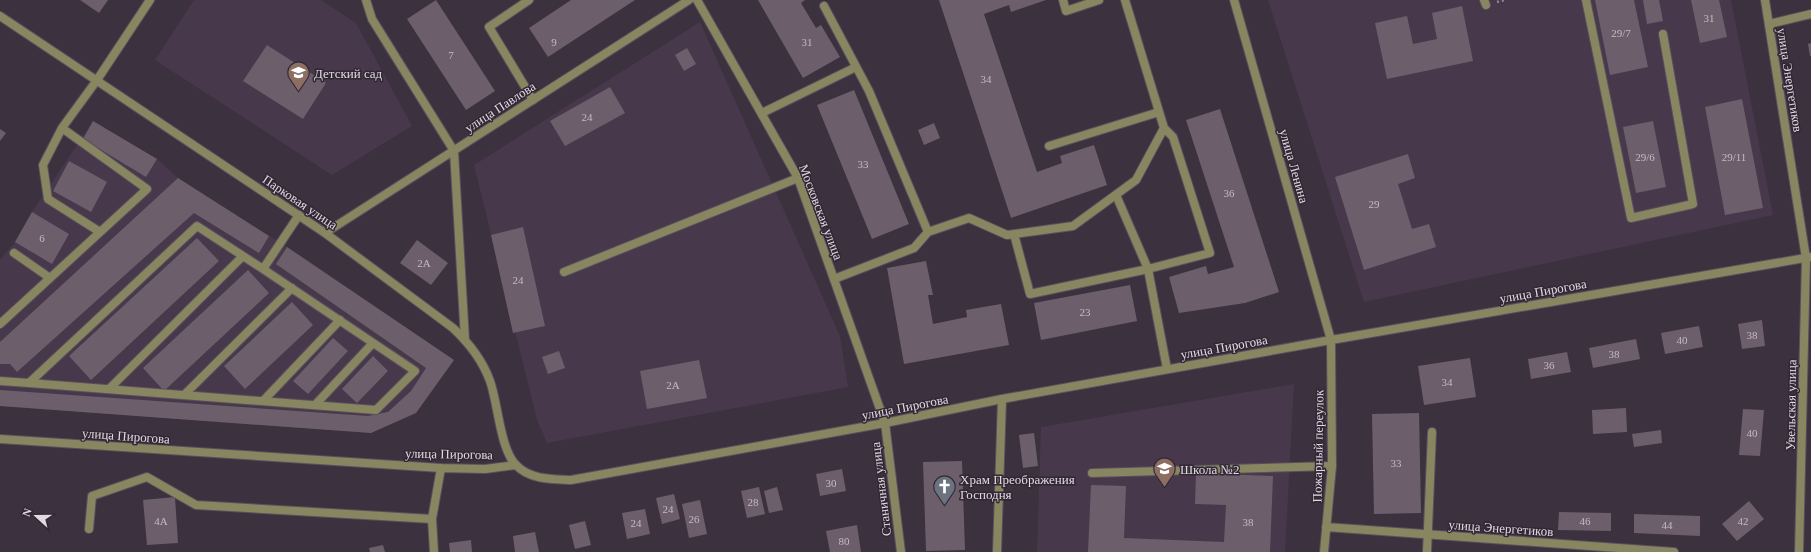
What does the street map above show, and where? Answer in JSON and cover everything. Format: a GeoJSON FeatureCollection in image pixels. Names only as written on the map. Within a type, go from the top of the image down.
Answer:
{"type":"FeatureCollection","features":[{"type":"Feature","properties":{"kind":"street"},"geometry":{"type":"LineString","coordinates":[[100,232],[48,199],[43,165],[62,128],[97,80],[150,0]]}},
{"type":"Feature","properties":{"kind":"street"},"geometry":{"type":"LineString","coordinates":[[366,0],[372,19],[454,151],[466,340]]}},
{"type":"Feature","properties":{"kind":"street"},"geometry":{"type":"LineString","coordinates":[[529,0],[489,27],[533,100]]}},
{"type":"Feature","properties":{"kind":"street","name":"улица Павлова"},"geometry":{"type":"LineString","coordinates":[[325,233],[689,0]]}},
{"type":"Feature","properties":{"kind":"street","name":"Московская улица"},"geometry":{"type":"LineString","coordinates":[[697,0],[798,178],[886,423]]}},
{"type":"Feature","properties":{"kind":"street"},"geometry":{"type":"LineString","coordinates":[[1063,0],[1066,11],[1099,0]]}},
{"type":"Feature","properties":{"kind":"street"},"geometry":{"type":"LineString","coordinates":[[1014,234],[1030,294],[1148,270],[1210,253],[1173,137],[1164,128],[1126,0]]}},
{"type":"Feature","properties":{"kind":"street","name":"улица Ленина"},"geometry":{"type":"LineString","coordinates":[[1234,0],[1331,340]]}},
{"type":"Feature","properties":{"kind":"street"},"geometry":{"type":"LineString","coordinates":[[1586,0],[1631,218],[1693,204],[1663,34]]}},
{"type":"Feature","properties":{"kind":"street","name":"улица Энергетиков"},"geometry":{"type":"LineString","coordinates":[[1765,0],[1809,258]]}},
{"type":"Feature","properties":{"kind":"street"},"geometry":{"type":"LineString","coordinates":[[824,6],[870,91],[928,232]]}},
{"type":"Feature","properties":{"kind":"street"},"geometry":{"type":"LineString","coordinates":[[1769,24],[1811,14]]}},
{"type":"Feature","properties":{"kind":"street","name":"Парковая улица"},"geometry":{"type":"LineString","coordinates":[[0,16],[299,215],[453,328],[466,340],[478,356],[490,381],[507,451],[516,465]]}},
{"type":"Feature","properties":{"kind":"street"},"geometry":{"type":"LineString","coordinates":[[762,113],[856,67]]}},
{"type":"Feature","properties":{"kind":"street"},"geometry":{"type":"LineString","coordinates":[[1049,146],[1159,112]]}},
{"type":"Feature","properties":{"kind":"street"},"geometry":{"type":"LineString","coordinates":[[0,324],[147,189],[62,128]]}},
{"type":"Feature","properties":{"kind":"street"},"geometry":{"type":"LineString","coordinates":[[834,279],[914,248],[928,232],[969,218],[1006,235],[1073,226],[1136,180],[1164,128]]}},
{"type":"Feature","properties":{"kind":"street"},"geometry":{"type":"LineString","coordinates":[[564,272],[798,178]]}},
{"type":"Feature","properties":{"kind":"street"},"geometry":{"type":"LineString","coordinates":[[1116,194],[1148,270],[1167,369]]}},
{"type":"Feature","properties":{"kind":"street"},"geometry":{"type":"LineString","coordinates":[[263,269],[299,215]]}},
{"type":"Feature","properties":{"kind":"street"},"geometry":{"type":"LineString","coordinates":[[0,381],[29,384],[376,410],[415,371],[197,226],[29,384]]}},
{"type":"Feature","properties":{"kind":"street"},"geometry":{"type":"LineString","coordinates":[[14,253],[50,278]]}},
{"type":"Feature","properties":{"kind":"street"},"geometry":{"type":"LineString","coordinates":[[109,390],[243,256]]}},
{"type":"Feature","properties":{"kind":"street","name":"улица Пирогова"},"geometry":{"type":"LineString","coordinates":[[0,439],[441,468],[485,469],[516,465],[530,474],[546,479],[571,480],[886,423],[1002,399],[1167,369],[1809,258]]}},
{"type":"Feature","properties":{"kind":"street","name":"Увельская улица"},"geometry":{"type":"LineString","coordinates":[[1799,552],[1809,258]]}},
{"type":"Feature","properties":{"kind":"street"},"geometry":{"type":"LineString","coordinates":[[184,395],[292,288]]}},
{"type":"Feature","properties":{"kind":"street"},"geometry":{"type":"LineString","coordinates":[[263,401],[340,320]]}},
{"type":"Feature","properties":{"kind":"street","name":"Пожарный переулок"},"geometry":{"type":"LineString","coordinates":[[1324,552],[1332,466],[1331,340]]}},
{"type":"Feature","properties":{"kind":"street"},"geometry":{"type":"LineString","coordinates":[[315,405],[373,342]]}},
{"type":"Feature","properties":{"kind":"street"},"geometry":{"type":"LineString","coordinates":[[997,552],[1002,399]]}},
{"type":"Feature","properties":{"kind":"street","name":"Станичная улица"},"geometry":{"type":"LineString","coordinates":[[886,423],[901,552]]}},
{"type":"Feature","properties":{"kind":"street"},"geometry":{"type":"LineString","coordinates":[[1427,552],[1432,432]]}},
{"type":"Feature","properties":{"kind":"street"},"geometry":{"type":"LineString","coordinates":[[1092,473],[1332,466]]}},
{"type":"Feature","properties":{"kind":"street"},"geometry":{"type":"LineString","coordinates":[[434,552],[432,519],[441,468]]}},
{"type":"Feature","properties":{"kind":"street"},"geometry":{"type":"LineString","coordinates":[[89,529],[92,496],[147,477],[196,505],[432,519]]}},
{"type":"Feature","properties":{"kind":"street","name":"улица Энергетиков"},"geometry":{"type":"LineString","coordinates":[[1326,527],[1674,552]]}},
{"type":"Feature","properties":{"kind":"shaded area","name":"Детский сад"},"geometry":{"type":"Polygon","coordinates":[[[194,0],[321,0],[356,23],[412,126],[332,175],[155,60],[194,0]]]}},
{"type":"Feature","properties":{"kind":"shaded area"},"geometry":{"type":"Polygon","coordinates":[[[1268,0],[1731,0],[1773,215],[1364,302],[1268,0]]]}},
{"type":"Feature","properties":{"kind":"shaded area"},"geometry":{"type":"Polygon","coordinates":[[[700,22],[840,336],[848,387],[547,443],[537,420],[474,165],[700,22]]]}},
{"type":"Feature","properties":{"kind":"shaded area"},"geometry":{"type":"Polygon","coordinates":[[[93,121],[157,159],[178,178],[287,247],[454,360],[416,413],[371,433],[0,406],[0,260],[15,242],[32,212],[93,121]]]}},
{"type":"Feature","properties":{"kind":"shaded area","name":"Школа №2"},"geometry":{"type":"Polygon","coordinates":[[[1294,384],[1285,552],[1037,552],[1041,427],[1294,384]]]}},
{"type":"Feature","properties":{"kind":"building"},"geometry":{"type":"Polygon","coordinates":[[[80,0],[108,0],[99,13],[80,0]]]}},
{"type":"Feature","properties":{"kind":"building"},"geometry":{"type":"Polygon","coordinates":[[[436,0],[495,91],[466,110],[407,19],[436,0]]]}},
{"type":"Feature","properties":{"kind":"building"},"geometry":{"type":"Polygon","coordinates":[[[571,0],[635,0],[548,57],[529,28],[571,0]]]}},
{"type":"Feature","properties":{"kind":"building"},"geometry":{"type":"Polygon","coordinates":[[[758,0],[805,0],[801,3],[816,28],[821,25],[840,57],[803,78],[758,0]]]}},
{"type":"Feature","properties":{"kind":"building"},"geometry":{"type":"Polygon","coordinates":[[[939,0],[1046,0],[1011,12],[1009,5],[984,14],[1037,172],[1062,163],[1060,156],[1094,145],[1107,185],[1011,218],[939,0]]]}},
{"type":"Feature","properties":{"kind":"building"},"geometry":{"type":"Polygon","coordinates":[[[1595,0],[1634,0],[1648,67],[1610,75],[1595,0]]]}},
{"type":"Feature","properties":{"kind":"building"},"geometry":{"type":"Polygon","coordinates":[[[1643,0],[1659,0],[1663,21],[1647,24],[1643,0]]]}},
{"type":"Feature","properties":{"kind":"building"},"geometry":{"type":"Polygon","coordinates":[[[1691,0],[1719,0],[1727,37],[1700,43],[1691,0]]]}},
{"type":"Feature","properties":{"kind":"building"},"geometry":{"type":"Polygon","coordinates":[[[1462,6],[1473,61],[1387,79],[1375,23],[1407,16],[1413,44],[1437,39],[1432,13],[1462,6]]]}},
{"type":"Feature","properties":{"kind":"building"},"geometry":{"type":"Polygon","coordinates":[[[1811,43],[1811,56],[1810,56],[1808,44],[1811,43]]]}},
{"type":"Feature","properties":{"kind":"building"},"geometry":{"type":"Polygon","coordinates":[[[267,45],[326,83],[303,119],[243,81],[267,45]]]}},
{"type":"Feature","properties":{"kind":"building"},"geometry":{"type":"Polygon","coordinates":[[[687,48],[696,64],[684,71],[675,55],[687,48]]]}},
{"type":"Feature","properties":{"kind":"building"},"geometry":{"type":"Polygon","coordinates":[[[610,87],[625,113],[565,146],[550,121],[610,87]]]}},
{"type":"Feature","properties":{"kind":"building"},"geometry":{"type":"Polygon","coordinates":[[[854,90],[909,224],[872,239],[817,105],[854,90]]]}},
{"type":"Feature","properties":{"kind":"building"},"geometry":{"type":"Polygon","coordinates":[[[1742,99],[1763,208],[1725,215],[1705,107],[1742,99]]]}},
{"type":"Feature","properties":{"kind":"building"},"geometry":{"type":"Polygon","coordinates":[[[1220,109],[1279,292],[1245,303],[1179,313],[1169,277],[1206,266],[1208,274],[1234,267],[1186,120],[1220,109]]]}},
{"type":"Feature","properties":{"kind":"building"},"geometry":{"type":"Polygon","coordinates":[[[93,121],[157,159],[146,177],[83,139],[93,121]]]}},
{"type":"Feature","properties":{"kind":"building"},"geometry":{"type":"Polygon","coordinates":[[[1653,121],[1666,187],[1636,193],[1623,127],[1653,121]]]}},
{"type":"Feature","properties":{"kind":"building"},"geometry":{"type":"Polygon","coordinates":[[[934,123],[940,138],[924,145],[918,130],[934,123]]]}},
{"type":"Feature","properties":{"kind":"building"},"geometry":{"type":"Polygon","coordinates":[[[0,129],[6,133],[0,141],[0,129]]]}},
{"type":"Feature","properties":{"kind":"building"},"geometry":{"type":"Polygon","coordinates":[[[1408,154],[1415,178],[1398,184],[1412,229],[1429,224],[1436,247],[1364,270],[1335,177],[1408,154]]]}},
{"type":"Feature","properties":{"kind":"building"},"geometry":{"type":"Polygon","coordinates":[[[69,161],[107,182],[91,212],[53,191],[69,161]]]}},
{"type":"Feature","properties":{"kind":"building"},"geometry":{"type":"Polygon","coordinates":[[[178,178],[269,236],[259,253],[194,213],[17,372],[10,364],[0,364],[0,342],[178,178]]]}},
{"type":"Feature","properties":{"kind":"building"},"geometry":{"type":"Polygon","coordinates":[[[32,212],[69,234],[52,264],[15,242],[32,212]]]}},
{"type":"Feature","properties":{"kind":"building"},"geometry":{"type":"Polygon","coordinates":[[[523,227],[545,326],[513,333],[491,235],[523,227]]]}},
{"type":"Feature","properties":{"kind":"building"},"geometry":{"type":"Polygon","coordinates":[[[197,238],[219,261],[91,380],[69,356],[197,238]]]}},
{"type":"Feature","properties":{"kind":"building"},"geometry":{"type":"Polygon","coordinates":[[[417,240],[448,263],[431,285],[400,263],[417,240]]]}},
{"type":"Feature","properties":{"kind":"building"},"geometry":{"type":"Polygon","coordinates":[[[287,247],[454,360],[416,413],[371,433],[0,406],[0,390],[368,416],[388,412],[411,391],[426,368],[276,264],[287,247]]]}},
{"type":"Feature","properties":{"kind":"building"},"geometry":{"type":"Polygon","coordinates":[[[926,261],[933,295],[928,295],[933,324],[967,317],[966,310],[1001,304],[1009,345],[904,364],[887,268],[926,261]]]}},
{"type":"Feature","properties":{"kind":"building"},"geometry":{"type":"Polygon","coordinates":[[[248,270],[269,293],[164,391],[143,368],[248,270]]]}},
{"type":"Feature","properties":{"kind":"building"},"geometry":{"type":"Polygon","coordinates":[[[1130,285],[1137,321],[1041,340],[1034,303],[1130,285]]]}},
{"type":"Feature","properties":{"kind":"building"},"geometry":{"type":"Polygon","coordinates":[[[292,302],[313,325],[245,389],[224,366],[292,302]]]}},
{"type":"Feature","properties":{"kind":"building"},"geometry":{"type":"Polygon","coordinates":[[[1762,320],[1765,346],[1742,349],[1738,324],[1762,320]]]}},
{"type":"Feature","properties":{"kind":"building"},"geometry":{"type":"Polygon","coordinates":[[[1699,326],[1703,347],[1665,354],[1661,333],[1699,326]]]}},
{"type":"Feature","properties":{"kind":"building"},"geometry":{"type":"Polygon","coordinates":[[[333,338],[348,351],[308,394],[293,381],[333,338]]]}},
{"type":"Feature","properties":{"kind":"building"},"geometry":{"type":"Polygon","coordinates":[[[1636,339],[1640,359],[1593,368],[1589,348],[1636,339]]]}},
{"type":"Feature","properties":{"kind":"building"},"geometry":{"type":"Polygon","coordinates":[[[559,351],[565,368],[548,374],[542,357],[559,351]]]}},
{"type":"Feature","properties":{"kind":"building"},"geometry":{"type":"Polygon","coordinates":[[[1567,352],[1571,372],[1531,379],[1528,359],[1567,352]]]}},
{"type":"Feature","properties":{"kind":"building"},"geometry":{"type":"Polygon","coordinates":[[[373,356],[388,371],[357,403],[342,389],[373,356]]]}},
{"type":"Feature","properties":{"kind":"building"},"geometry":{"type":"Polygon","coordinates":[[[1470,358],[1476,397],[1424,405],[1418,366],[1470,358]]]}},
{"type":"Feature","properties":{"kind":"building"},"geometry":{"type":"Polygon","coordinates":[[[699,360],[707,398],[647,409],[640,371],[699,360]]]}},
{"type":"Feature","properties":{"kind":"building"},"geometry":{"type":"Polygon","coordinates":[[[1626,408],[1627,432],[1593,434],[1592,410],[1626,408]]]}},
{"type":"Feature","properties":{"kind":"building"},"geometry":{"type":"Polygon","coordinates":[[[1743,409],[1764,410],[1760,456],[1739,455],[1743,409]]]}},
{"type":"Feature","properties":{"kind":"building"},"geometry":{"type":"Polygon","coordinates":[[[1419,413],[1421,513],[1374,514],[1372,414],[1419,413]]]}},
{"type":"Feature","properties":{"kind":"building"},"geometry":{"type":"Polygon","coordinates":[[[1661,430],[1662,443],[1634,447],[1632,434],[1661,430]]]}},
{"type":"Feature","properties":{"kind":"building"},"geometry":{"type":"Polygon","coordinates":[[[1034,433],[1038,466],[1023,468],[1019,435],[1034,433]]]}},
{"type":"Feature","properties":{"kind":"building","name":"Храм Преображения Господня"},"geometry":{"type":"Polygon","coordinates":[[[962,461],[965,550],[926,551],[923,462],[962,461]]]}},
{"type":"Feature","properties":{"kind":"building"},"geometry":{"type":"Polygon","coordinates":[[[842,469],[846,491],[820,496],[816,474],[842,469]]]}},
{"type":"Feature","properties":{"kind":"building"},"geometry":{"type":"Polygon","coordinates":[[[1196,473],[1273,476],[1270,552],[1088,552],[1091,485],[1126,486],[1124,538],[1224,542],[1226,505],[1195,504],[1196,473]]]}},
{"type":"Feature","properties":{"kind":"building"},"geometry":{"type":"Polygon","coordinates":[[[759,487],[765,514],[747,518],[741,491],[759,487]]]}},
{"type":"Feature","properties":{"kind":"building"},"geometry":{"type":"Polygon","coordinates":[[[777,487],[783,510],[769,513],[764,491],[777,487]]]}},
{"type":"Feature","properties":{"kind":"building"},"geometry":{"type":"Polygon","coordinates":[[[674,494],[680,519],[662,524],[656,498],[674,494]]]}},
{"type":"Feature","properties":{"kind":"building"},"geometry":{"type":"Polygon","coordinates":[[[175,497],[178,543],[147,545],[143,500],[175,497]]]}},
{"type":"Feature","properties":{"kind":"building"},"geometry":{"type":"Polygon","coordinates":[[[700,500],[707,534],[689,538],[682,504],[700,500]]]}},
{"type":"Feature","properties":{"kind":"building"},"geometry":{"type":"Polygon","coordinates":[[[1749,501],[1764,519],[1737,541],[1722,524],[1749,501]]]}},
{"type":"Feature","properties":{"kind":"building"},"geometry":{"type":"Polygon","coordinates":[[[645,509],[650,534],[627,539],[622,513],[645,509]]]}},
{"type":"Feature","properties":{"kind":"building"},"geometry":{"type":"Polygon","coordinates":[[[1559,512],[1611,513],[1611,531],[1558,530],[1559,512]]]}},
{"type":"Feature","properties":{"kind":"building"},"geometry":{"type":"Polygon","coordinates":[[[1634,514],[1700,516],[1700,536],[1634,533],[1634,514]]]}},
{"type":"Feature","properties":{"kind":"building"},"geometry":{"type":"Polygon","coordinates":[[[585,521],[591,545],[575,549],[569,525],[585,521]]]}},
{"type":"Feature","properties":{"kind":"building"},"geometry":{"type":"Polygon","coordinates":[[[857,525],[861,552],[830,552],[826,531],[857,525]]]}},
{"type":"Feature","properties":{"kind":"building"},"geometry":{"type":"Polygon","coordinates":[[[535,532],[539,552],[515,552],[513,536],[535,532]]]}},
{"type":"Feature","properties":{"kind":"building"},"geometry":{"type":"Polygon","coordinates":[[[471,540],[472,552],[450,552],[449,543],[471,540]]]}},
{"type":"Feature","properties":{"kind":"building"},"geometry":{"type":"Polygon","coordinates":[[[383,545],[385,552],[370,552],[369,548],[383,545]]]}},
{"type":"Feature","properties":{"kind":"place","name":"Детский сад"},"geometry":{"type":"Point","coordinates":[299,92]}},
{"type":"Feature","properties":{"kind":"place","name":"Школа №2"},"geometry":{"type":"Point","coordinates":[1164,488]}},
{"type":"Feature","properties":{"kind":"place","name":"Храм Преображения Господня"},"geometry":{"type":"Point","coordinates":[944,506]}}]}
